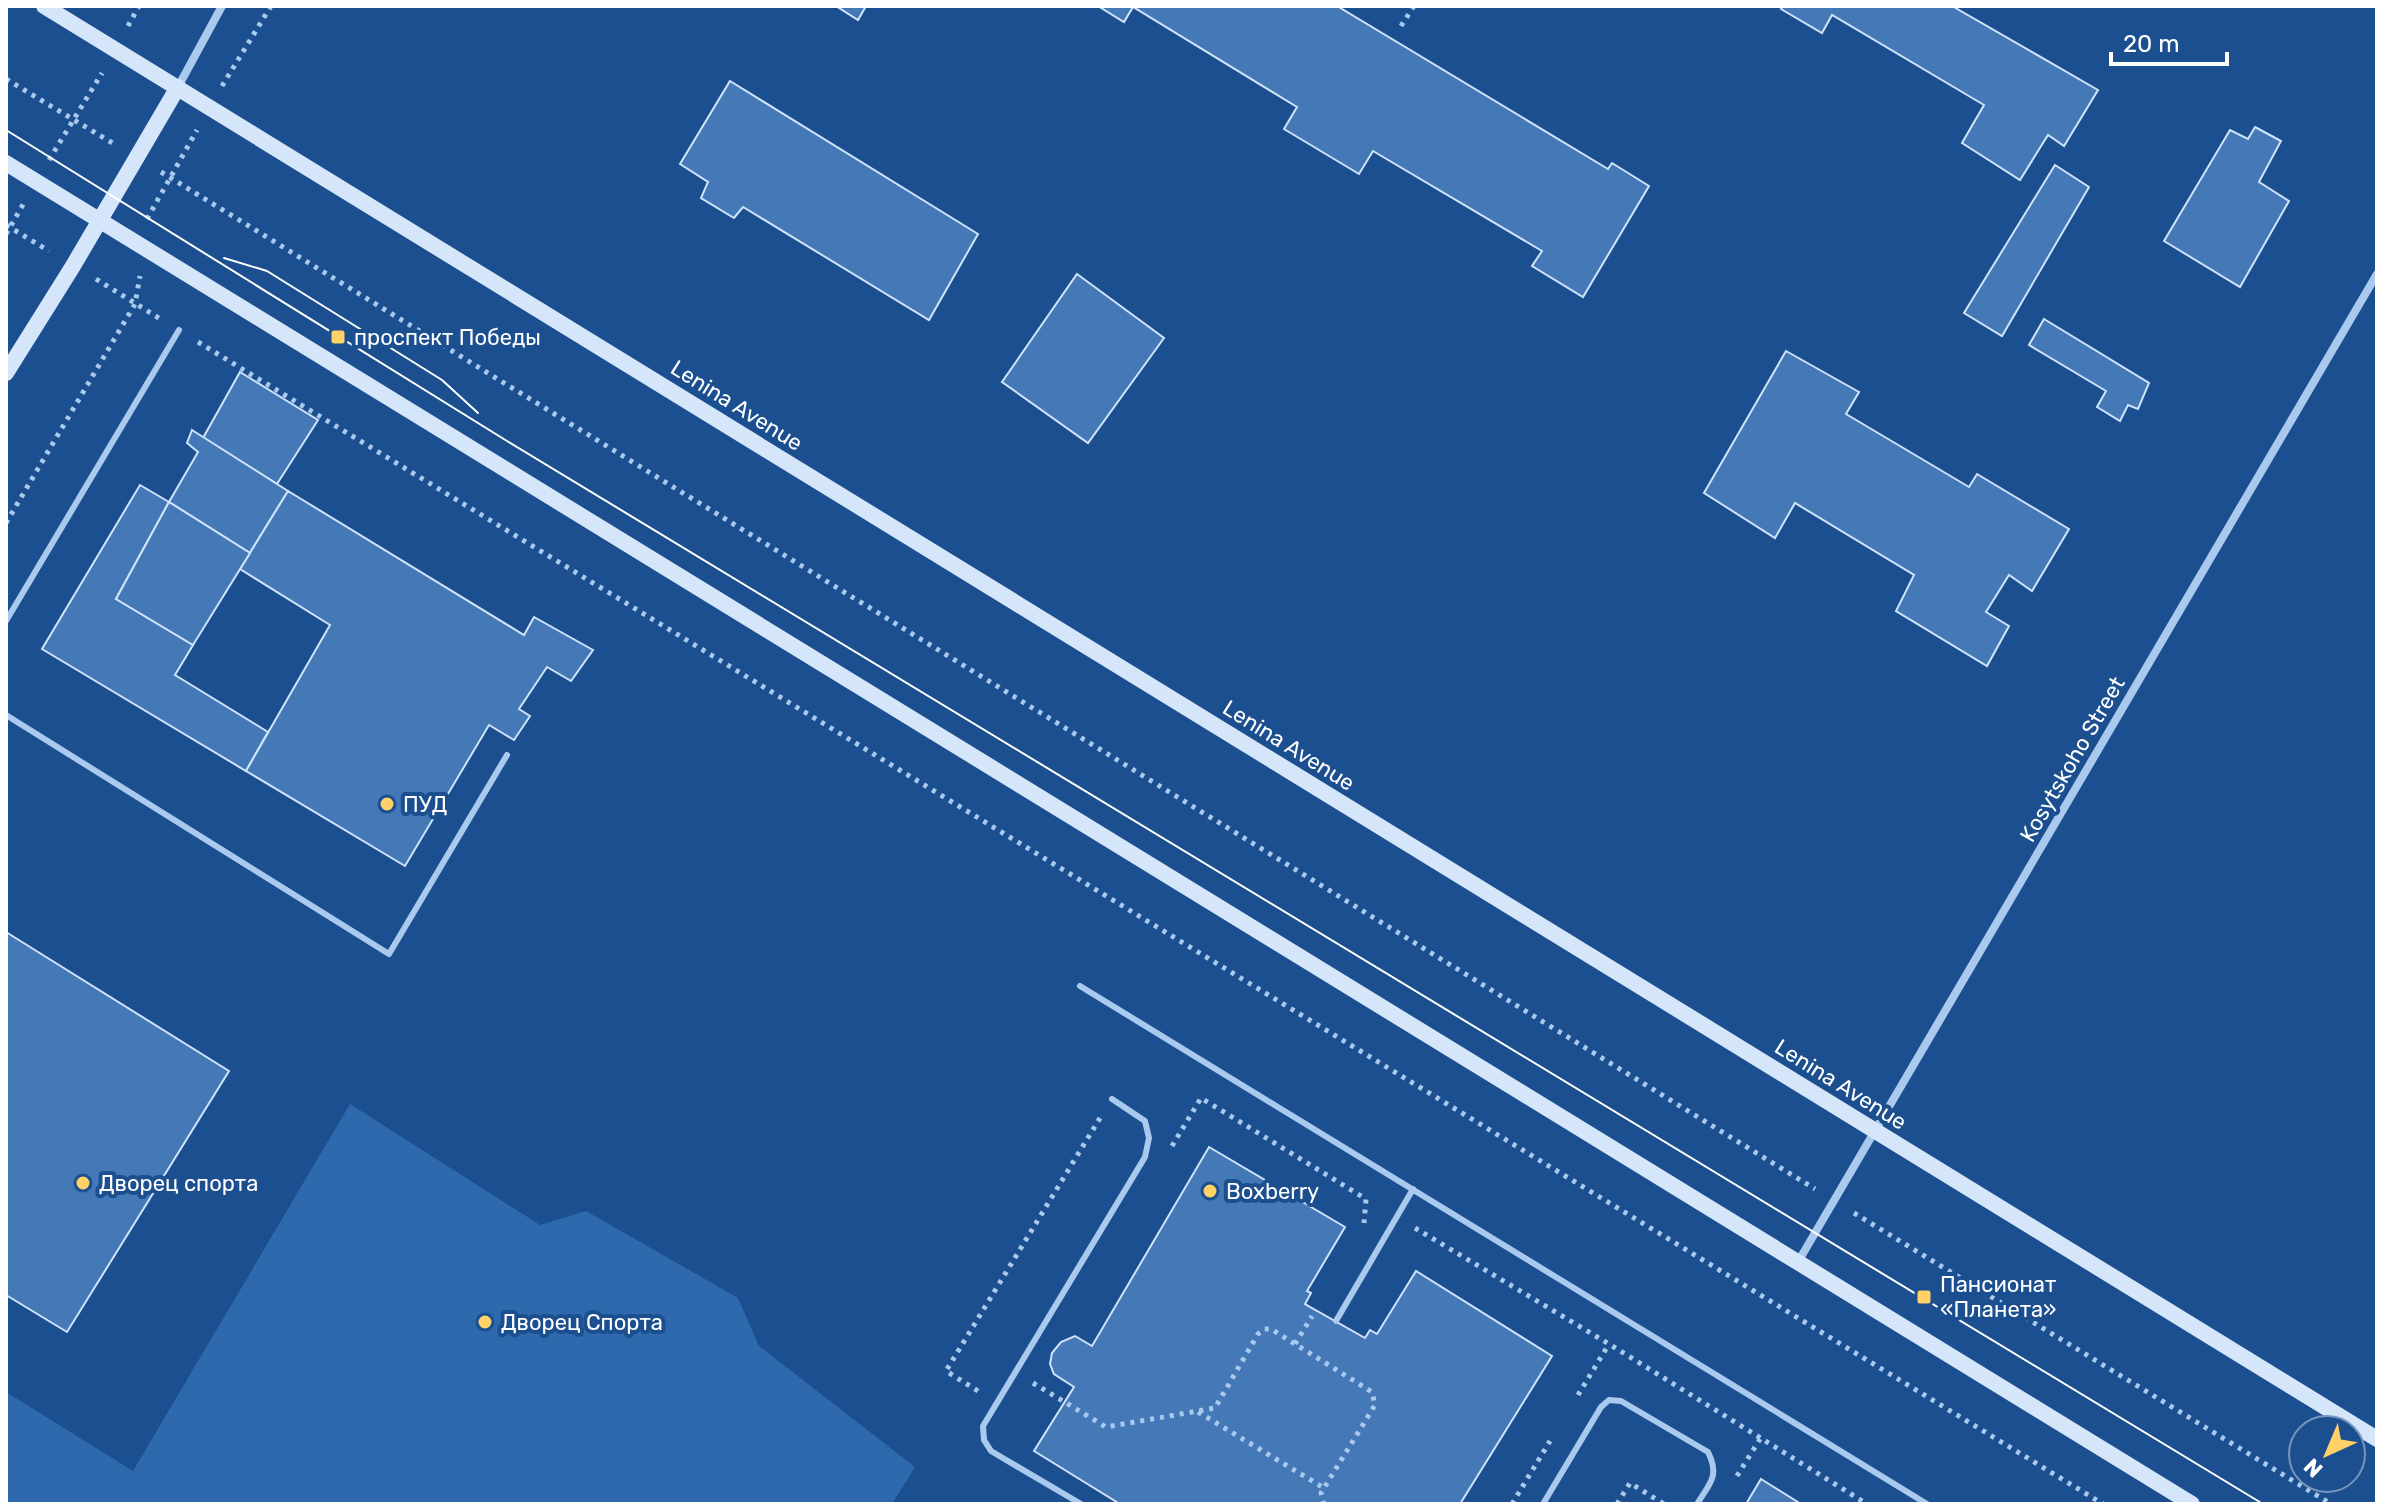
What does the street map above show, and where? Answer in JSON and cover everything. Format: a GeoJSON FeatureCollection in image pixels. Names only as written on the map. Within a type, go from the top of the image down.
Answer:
{"type":"FeatureCollection","features":[{"type":"Feature","properties":{"kind":"street","name":"Lenina Avenue"},"geometry":{"type":"LineString","coordinates":[[44,6],[2377,1439]]}},
{"type":"Feature","properties":{"kind":"street"},"geometry":{"type":"LineString","coordinates":[[6,373],[73,266],[222,6]]}},
{"type":"Feature","properties":{"kind":"street"},"geometry":{"type":"LineString","coordinates":[[6,163],[2192,1504]]}},
{"type":"Feature","properties":{"kind":"street","name":"Kosytskoho Street"},"geometry":{"type":"LineString","coordinates":[[1798,1262],[2377,274]]}},
{"type":"Feature","properties":{"kind":"lane"},"geometry":{"type":"LineString","coordinates":[[6,621],[179,330]]}},
{"type":"Feature","properties":{"kind":"lane"},"geometry":{"type":"LineString","coordinates":[[6,715],[389,954],[507,755]]}},
{"type":"Feature","properties":{"kind":"lane"},"geometry":{"type":"LineString","coordinates":[[1080,986],[1927,1504]]}},
{"type":"Feature","properties":{"kind":"lane"},"geometry":{"type":"LineString","coordinates":[[1081,1504],[991,1451],[984,1440],[983,1426],[1145,1157],[1149,1138],[1145,1121],[1112,1099]]}},
{"type":"Feature","properties":{"kind":"lane"},"geometry":{"type":"LineString","coordinates":[[1336,1321],[1413,1189]]}},
{"type":"Feature","properties":{"kind":"lane"},"geometry":{"type":"LineString","coordinates":[[1543,1504],[1601,1407],[1609,1400],[1621,1401],[1708,1452],[1715,1466],[1714,1477],[1697,1504]]}},
{"type":"Feature","properties":{"kind":"path"},"geometry":{"type":"LineString","coordinates":[[6,234],[139,6]]}},
{"type":"Feature","properties":{"kind":"path"},"geometry":{"type":"LineString","coordinates":[[1401,26],[1414,6]]}},
{"type":"Feature","properties":{"kind":"path"},"geometry":{"type":"LineString","coordinates":[[6,79],[2331,1504]]}},
{"type":"Feature","properties":{"kind":"path"},"geometry":{"type":"LineString","coordinates":[[8,226],[2103,1504]]}},
{"type":"Feature","properties":{"kind":"path"},"geometry":{"type":"LineString","coordinates":[[1168,1152],[1201,1098],[1867,1504]]}},
{"type":"Feature","properties":{"kind":"path"},"geometry":{"type":"LineString","coordinates":[[1031,1382],[1013,1412],[946,1371],[1112,1099]]}},
{"type":"Feature","properties":{"kind":"path"},"geometry":{"type":"LineString","coordinates":[[1364,1226],[1366,1199]]}},
{"type":"Feature","properties":{"kind":"path"},"geometry":{"type":"LineString","coordinates":[[1295,1344],[1316,1310]]}},
{"type":"Feature","properties":{"kind":"path"},"geometry":{"type":"LineString","coordinates":[[1016,1372],[1106,1427],[1215,1408],[1258,1334],[1264,1329],[1271,1329],[1372,1392],[1375,1399],[1375,1405],[1321,1493],[1324,1504]]}},
{"type":"Feature","properties":{"kind":"path"},"geometry":{"type":"LineString","coordinates":[[1197,1411],[1324,1488]]}},
{"type":"Feature","properties":{"kind":"path"},"geometry":{"type":"LineString","coordinates":[[1736,1478],[1760,1439]]}},
{"type":"Feature","properties":{"kind":"path"},"geometry":{"type":"LineString","coordinates":[[1617,1504],[1630,1483],[1664,1504]]}},
{"type":"Feature","properties":{"kind":"shaded area","name":"Дворец Спорта"},"geometry":{"type":"Polygon","coordinates":[[[350,1104],[540,1225],[586,1211],[738,1298],[759,1346],[915,1467],[892,1504],[6,1504],[6,1392],[133,1471],[350,1104]]]}},
{"type":"Feature","properties":{"kind":"building"},"geometry":{"type":"Polygon","coordinates":[[[836,6],[866,6],[858,20],[836,6]]]}},
{"type":"Feature","properties":{"kind":"building"},"geometry":{"type":"Polygon","coordinates":[[[1098,6],[1337,6],[1608,169],[1612,163],[1649,186],[1583,297],[1532,266],[1542,251],[1373,151],[1359,174],[1284,129],[1297,107],[1133,7],[1124,22],[1098,6]]]}},
{"type":"Feature","properties":{"kind":"building"},"geometry":{"type":"Polygon","coordinates":[[[1783,6],[1952,6],[2098,90],[2064,146],[2048,135],[2020,180],[1962,143],[1984,105],[1832,15],[1822,33],[1781,9],[1783,6]]]}},
{"type":"Feature","properties":{"kind":"building"},"geometry":{"type":"Polygon","coordinates":[[[730,81],[978,234],[929,320],[743,207],[734,218],[701,198],[708,182],[680,164],[730,81]]]}},
{"type":"Feature","properties":{"kind":"building"},"geometry":{"type":"Polygon","coordinates":[[[2255,127],[2281,141],[2259,182],[2289,201],[2240,287],[2164,241],[2230,130],[2248,139],[2255,127]]]}},
{"type":"Feature","properties":{"kind":"building"},"geometry":{"type":"Polygon","coordinates":[[[2055,165],[2089,187],[2002,336],[1964,313],[2055,165]]]}},
{"type":"Feature","properties":{"kind":"building"},"geometry":{"type":"Polygon","coordinates":[[[1077,274],[1164,338],[1088,443],[1002,382],[1077,274]]]}},
{"type":"Feature","properties":{"kind":"building"},"geometry":{"type":"Polygon","coordinates":[[[2044,319],[2149,383],[2138,409],[2128,405],[2120,421],[2097,407],[2106,391],[2029,345],[2044,319]]]}},
{"type":"Feature","properties":{"kind":"building"},"geometry":{"type":"Polygon","coordinates":[[[1786,351],[1859,392],[1846,414],[1969,487],[1977,474],[2069,529],[2032,591],[2009,575],[1986,612],[2009,626],[1987,666],[1896,611],[1914,575],[1795,503],[1775,538],[1704,493],[1786,351]]]}},
{"type":"Feature","properties":{"kind":"building"},"geometry":{"type":"Polygon","coordinates":[[[240,372],[318,420],[277,484],[203,438],[240,372]]]}},
{"type":"Feature","properties":{"kind":"building"},"geometry":{"type":"Polygon","coordinates":[[[192,430],[288,491],[250,553],[169,502],[198,452],[187,443],[192,430]]]}},
{"type":"Feature","properties":{"kind":"building"},"geometry":{"type":"Polygon","coordinates":[[[140,485],[169,502],[116,599],[193,645],[175,675],[268,732],[246,771],[42,649],[140,485]]]}},
{"type":"Feature","properties":{"kind":"building"},"geometry":{"type":"Polygon","coordinates":[[[288,491],[524,635],[534,617],[593,650],[571,681],[547,667],[519,709],[530,716],[514,740],[489,725],[405,866],[246,771],[330,625],[240,569],[288,491]]]}},
{"type":"Feature","properties":{"kind":"building"},"geometry":{"type":"Polygon","coordinates":[[[169,502],[250,553],[193,645],[116,599],[169,502]]]}},
{"type":"Feature","properties":{"kind":"building","name":"Дворец спорта"},"geometry":{"type":"Polygon","coordinates":[[[6,932],[229,1071],[67,1332],[6,1295],[6,932]]]}},
{"type":"Feature","properties":{"kind":"building"},"geometry":{"type":"Polygon","coordinates":[[[1209,1147],[1345,1227],[1307,1291],[1311,1293],[1305,1304],[1365,1338],[1370,1330],[1377,1334],[1416,1271],[1552,1356],[1460,1504],[1120,1504],[1034,1451],[1074,1387],[1054,1374],[1050,1364],[1052,1353],[1061,1342],[1075,1336],[1092,1346],[1209,1147]]]}},
{"type":"Feature","properties":{"kind":"building"},"geometry":{"type":"Polygon","coordinates":[[[1761,1479],[1801,1504],[1746,1504],[1761,1479]]]}},
{"type":"Feature","properties":{"kind":"tram line"},"geometry":{"type":"LineString","coordinates":[[6,130],[507,441],[2263,1504]]}},
{"type":"Feature","properties":{"kind":"tram line"},"geometry":{"type":"LineString","coordinates":[[224,258],[267,271],[442,380],[478,413]]}},
{"type":"Feature","properties":{"kind":"place","name":"проспект Победы"},"geometry":{"type":"Point","coordinates":[338,337]}},
{"type":"Feature","properties":{"kind":"place","name":"ПУД"},"geometry":{"type":"Point","coordinates":[387,804]}},
{"type":"Feature","properties":{"kind":"place","name":"Дворец спорта"},"geometry":{"type":"Point","coordinates":[83,1183]}},
{"type":"Feature","properties":{"kind":"place","name":"Boxberry"},"geometry":{"type":"Point","coordinates":[1210,1191]}},
{"type":"Feature","properties":{"kind":"place","name":"Пансионат «Планета»"},"geometry":{"type":"Point","coordinates":[1924,1297]}},
{"type":"Feature","properties":{"kind":"place","name":"Дворец Спорта"},"geometry":{"type":"Point","coordinates":[485,1322]}}]}
